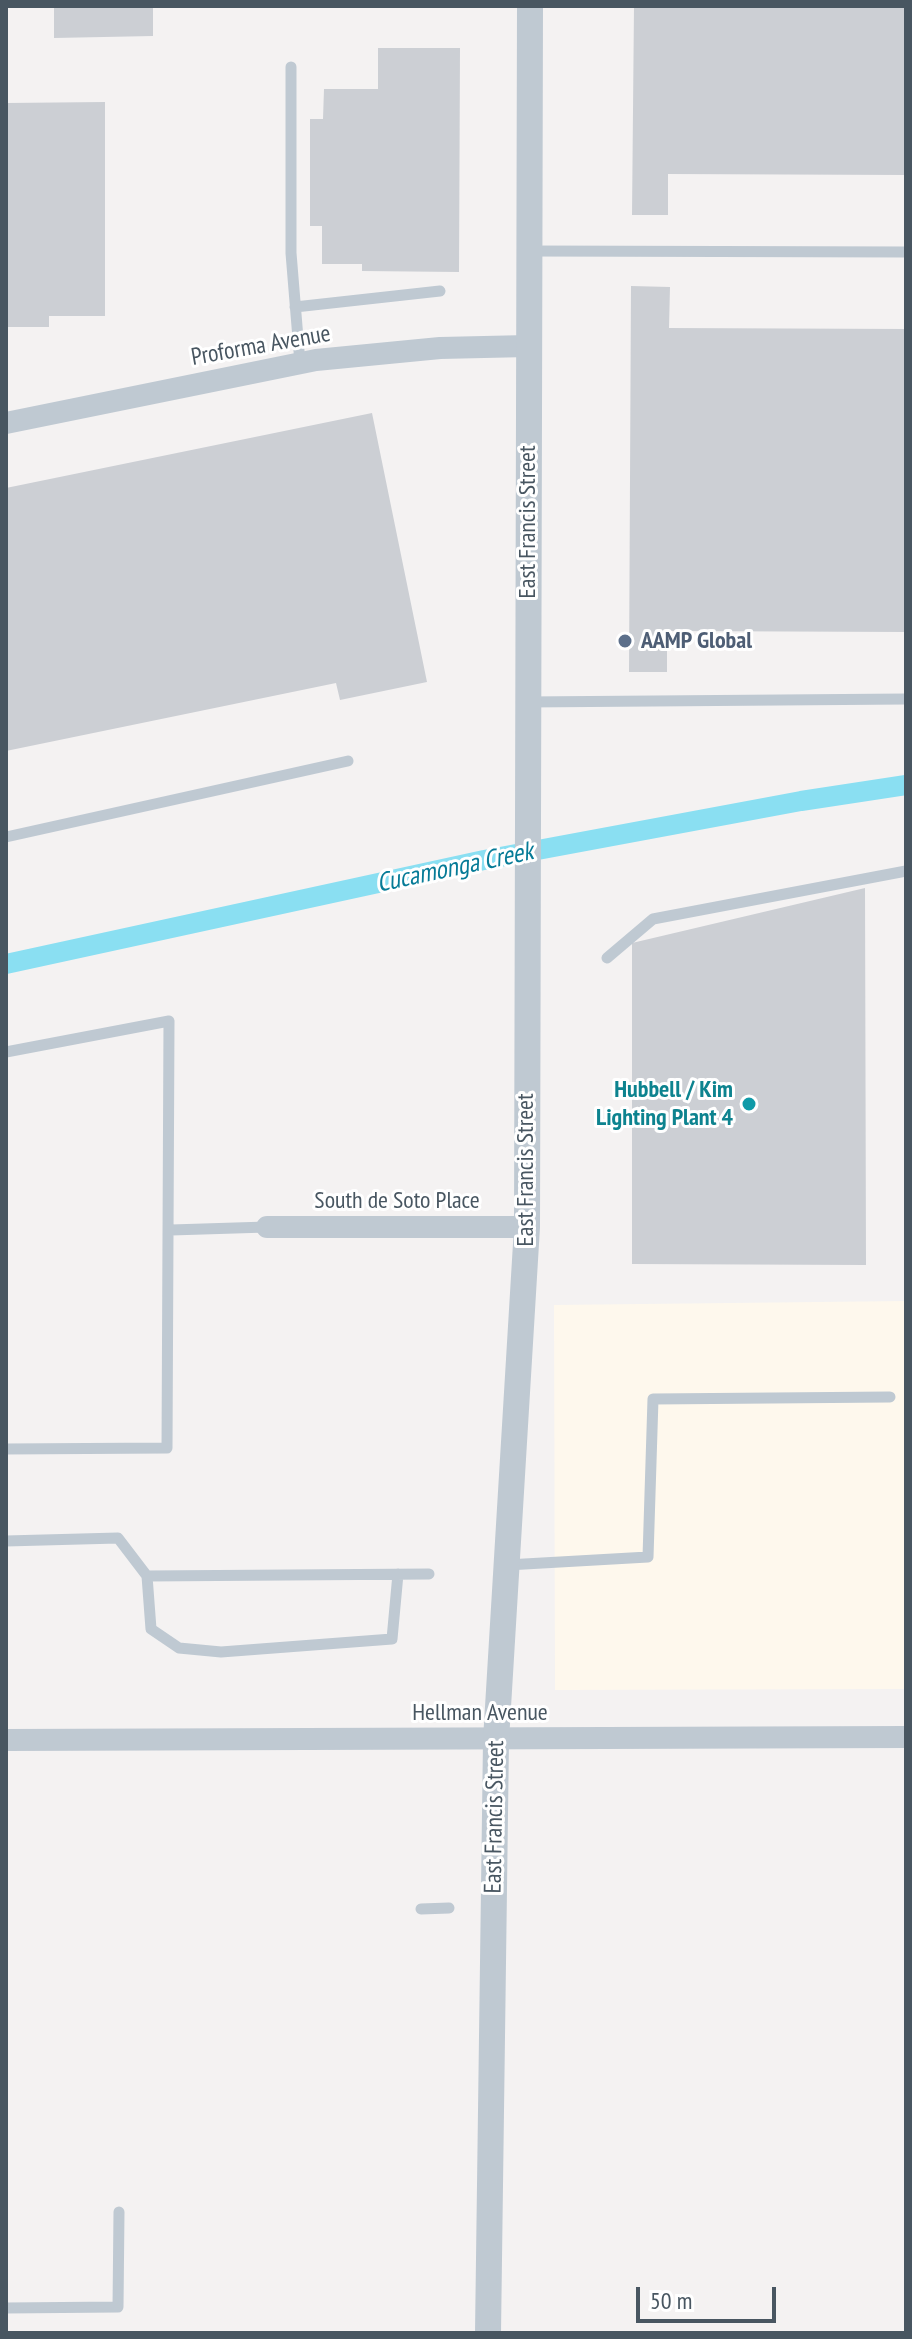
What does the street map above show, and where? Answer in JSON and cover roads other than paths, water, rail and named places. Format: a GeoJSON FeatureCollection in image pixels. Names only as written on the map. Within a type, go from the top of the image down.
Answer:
{"type":"FeatureCollection","features":[{"type":"Feature","properties":{"kind":"street","name":"East Francis Street"},"geometry":{"type":"LineString","coordinates":[[488,2333],[496,1740],[527,1227],[530,6]]}},
{"type":"Feature","properties":{"kind":"street","name":"Proforma Avenue"},"geometry":{"type":"LineString","coordinates":[[6,423],[300,363],[440,348],[528,346]]}},
{"type":"Feature","properties":{"kind":"street","name":"South de Soto Place"},"geometry":{"type":"LineString","coordinates":[[267,1227],[527,1227]]}},
{"type":"Feature","properties":{"kind":"street","name":"Hellman Avenue"},"geometry":{"type":"LineString","coordinates":[[6,1740],[906,1737]]}},
{"type":"Feature","properties":{"kind":"lane"},"geometry":{"type":"LineString","coordinates":[[291,67],[291,253],[300,363]]}},
{"type":"Feature","properties":{"kind":"lane"},"geometry":{"type":"LineString","coordinates":[[528,251],[906,252]]}},
{"type":"Feature","properties":{"kind":"lane"},"geometry":{"type":"LineString","coordinates":[[295,307],[440,291]]}},
{"type":"Feature","properties":{"kind":"lane"},"geometry":{"type":"LineString","coordinates":[[527,702],[906,699]]}},
{"type":"Feature","properties":{"kind":"lane"},"geometry":{"type":"LineString","coordinates":[[6,837],[348,761]]}},
{"type":"Feature","properties":{"kind":"lane"},"geometry":{"type":"LineString","coordinates":[[607,958],[653,919],[906,871]]}},
{"type":"Feature","properties":{"kind":"lane"},"geometry":{"type":"LineString","coordinates":[[6,1052],[169,1021],[171,1230],[167,1448],[6,1449]]}},
{"type":"Feature","properties":{"kind":"lane"},"geometry":{"type":"LineString","coordinates":[[171,1230],[267,1227]]}},
{"type":"Feature","properties":{"kind":"lane"},"geometry":{"type":"LineString","coordinates":[[507,1565],[648,1557],[653,1399],[890,1397]]}},
{"type":"Feature","properties":{"kind":"lane"},"geometry":{"type":"LineString","coordinates":[[6,1541],[118,1538],[147,1576],[151,1629],[179,1648],[221,1652],[392,1639],[398,1574]]}},
{"type":"Feature","properties":{"kind":"lane"},"geometry":{"type":"LineString","coordinates":[[147,1576],[429,1574]]}},
{"type":"Feature","properties":{"kind":"lane"},"geometry":{"type":"LineString","coordinates":[[421,1909],[449,1908]]}},
{"type":"Feature","properties":{"kind":"lane"},"geometry":{"type":"LineString","coordinates":[[6,2308],[118,2307],[119,2212]]}},
{"type":"Feature","properties":{"kind":"waterway","name":"Cucamonga Creek"},"geometry":{"type":"LineString","coordinates":[[6,964],[484,860],[801,801],[906,785]]}},
{"type":"Feature","properties":{"kind":"place","name":"AAMP Global"},"geometry":{"type":"Point","coordinates":[625,641]}},
{"type":"Feature","properties":{"kind":"place","name":"Hubbell / Kim Lighting Plant 4"},"geometry":{"type":"Point","coordinates":[749,1104]}}]}
